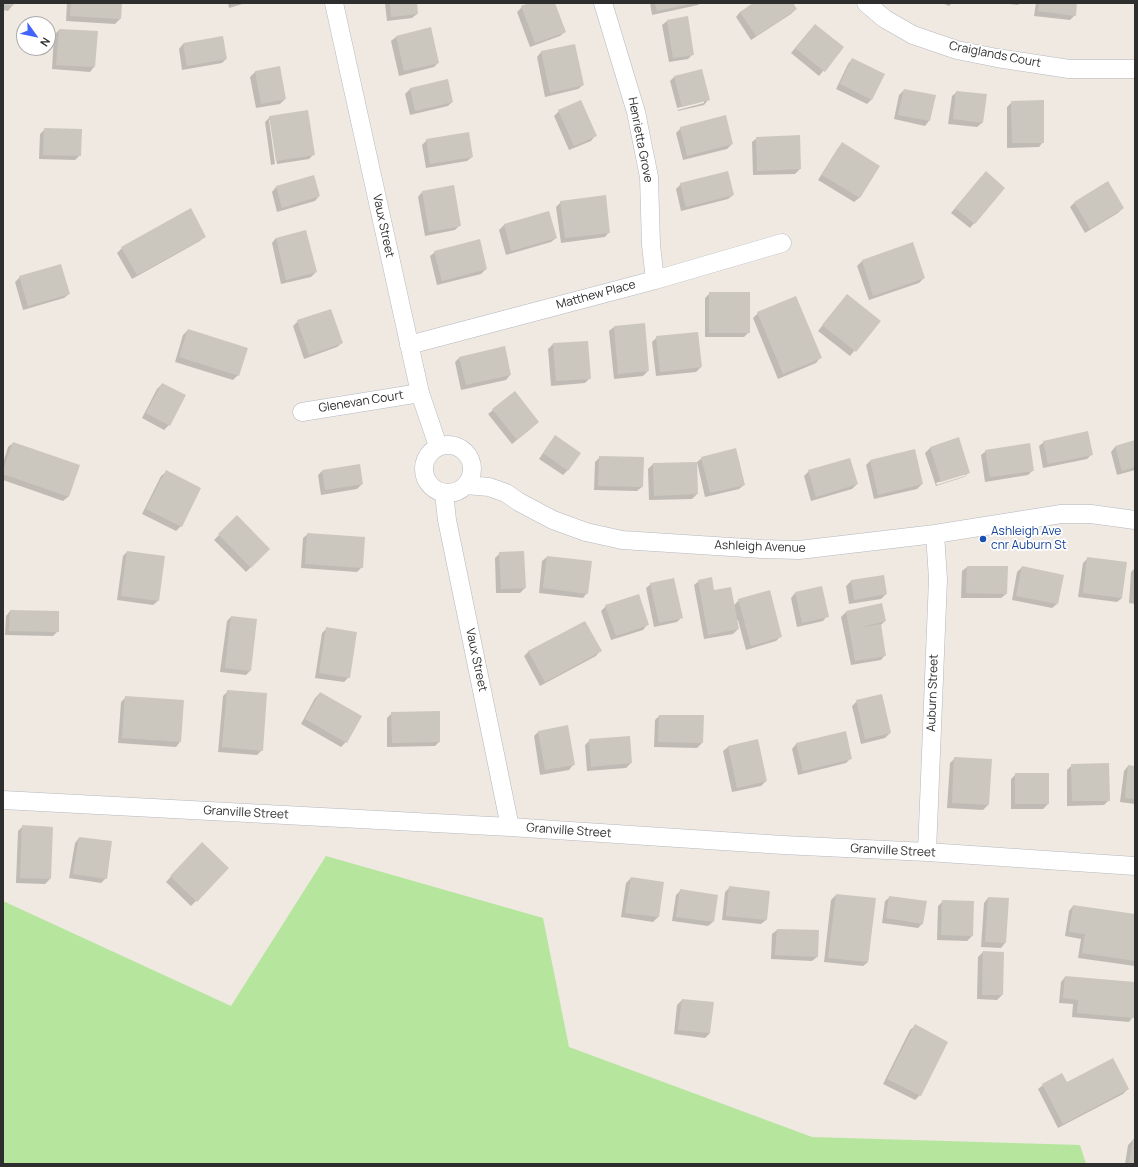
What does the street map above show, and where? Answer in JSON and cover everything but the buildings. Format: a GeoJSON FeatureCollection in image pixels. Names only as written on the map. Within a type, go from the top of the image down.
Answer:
{"type":"FeatureCollection","features":[{"type":"Feature","properties":{"kind":"street","name":"Vaux Street"},"geometry":{"type":"LineString","coordinates":[[334,3],[420,393],[438,446]]}},
{"type":"Feature","properties":{"kind":"street","name":"Henrietta Grove"},"geometry":{"type":"LineString","coordinates":[[604,3],[636,112],[649,177],[650,245],[655,280]]}},
{"type":"Feature","properties":{"kind":"street","name":"Craiglands Court"},"geometry":{"type":"LineString","coordinates":[[866,3],[884,19],[912,35],[957,50],[1069,69],[1135,69]]}},
{"type":"Feature","properties":{"kind":"street","name":"Matthew Place"},"geometry":{"type":"LineString","coordinates":[[409,345],[655,280],[782,243]]}},
{"type":"Feature","properties":{"kind":"street","name":"Glenevan Court"},"geometry":{"type":"LineString","coordinates":[[302,412],[420,393]]}},
{"type":"Feature","properties":{"kind":"street"},"geometry":{"type":"LineString","coordinates":[[446,444],[455,445],[468,454],[472,462],[473,470],[471,478],[460,490],[452,493],[437,491],[430,486],[426,480],[424,464],[432,450],[438,446],[446,444]]}},
{"type":"Feature","properties":{"kind":"street","name":"Ashleigh Avenue"},"geometry":{"type":"LineString","coordinates":[[466,485],[489,488],[506,493],[519,502],[553,520],[586,532],[622,540],[762,549],[800,550],[935,534],[1061,514],[1091,514],[1135,520]]}},
{"type":"Feature","properties":{"kind":"street","name":"Vaux Street"},"geometry":{"type":"LineString","coordinates":[[444,493],[447,520],[510,827]]}},
{"type":"Feature","properties":{"kind":"street","name":"Auburn Street"},"geometry":{"type":"LineString","coordinates":[[927,852],[938,579],[935,534]]}},
{"type":"Feature","properties":{"kind":"street","name":"Granville Street"},"geometry":{"type":"LineString","coordinates":[[3,800],[510,827],[783,846],[927,852],[1135,866]]}},
{"type":"Feature","properties":{"kind":"green space"},"geometry":{"type":"Polygon","coordinates":[[[326,856],[543,918],[569,1047],[812,1137],[1080,1145],[1086,1164],[3,1164],[3,901],[231,1006],[326,856]]]}},
{"type":"Feature","properties":{"kind":"place","name":"Ashleigh Ave cnr Auburn St"},"geometry":{"type":"Point","coordinates":[983,539]}}]}
